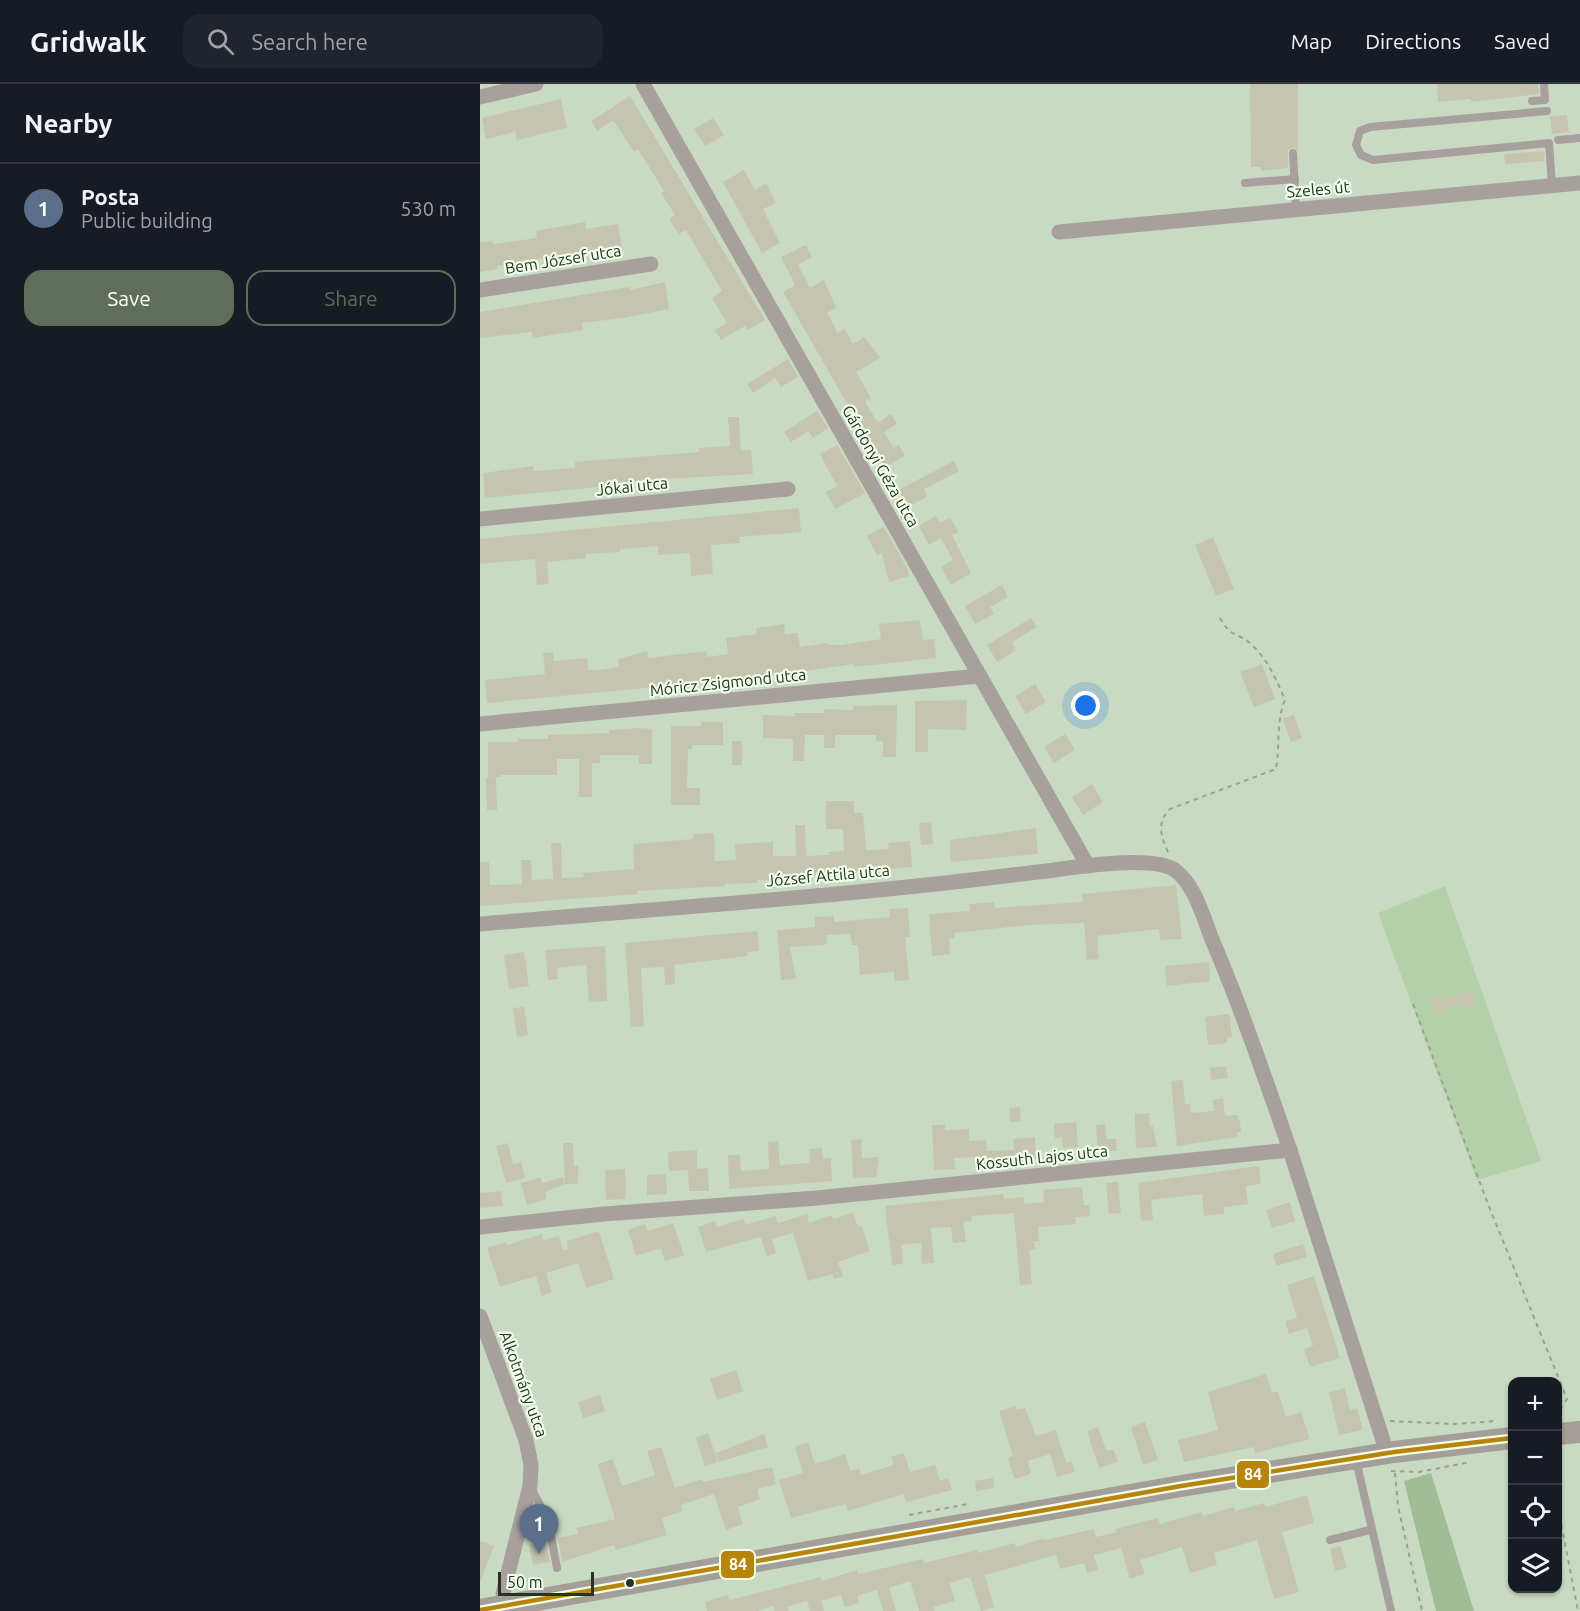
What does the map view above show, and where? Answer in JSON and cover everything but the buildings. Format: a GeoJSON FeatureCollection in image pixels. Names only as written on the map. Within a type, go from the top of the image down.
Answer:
{"type":"FeatureCollection","features":[{"type":"Feature","properties":{"kind":"main road"},"geometry":{"type":"LineString","coordinates":[[480,1610],[1181,1486],[1391,1453],[1507,1430]]}},
{"type":"Feature","properties":{"kind":"main road"},"geometry":{"type":"LineString","coordinates":[[1562,1434],[1580,1432]]}},
{"type":"Feature","properties":{"kind":"street"},"geometry":{"type":"LineString","coordinates":[[480,97],[536,84]]}},
{"type":"Feature","properties":{"kind":"street","name":"Gárdonyi Géza utca"},"geometry":{"type":"LineString","coordinates":[[643,84],[1088,866]]}},
{"type":"Feature","properties":{"kind":"street","name":"Szeles út"},"geometry":{"type":"LineString","coordinates":[[1059,232],[1580,183]]}},
{"type":"Feature","properties":{"kind":"street","name":"Bem József utca"},"geometry":{"type":"LineString","coordinates":[[480,290],[651,264]]}},
{"type":"Feature","properties":{"kind":"street","name":"Jókai utca"},"geometry":{"type":"LineString","coordinates":[[480,519],[788,489]]}},
{"type":"Feature","properties":{"kind":"street","name":"Móricz Zsigmond utca"},"geometry":{"type":"LineString","coordinates":[[480,724],[980,675]]}},
{"type":"Feature","properties":{"kind":"street","name":"József Attila utca"},"geometry":{"type":"LineString","coordinates":[[480,924],[985,879],[1088,866],[1148,862],[1166,865],[1178,872]]}},
{"type":"Feature","properties":{"kind":"street"},"geometry":{"type":"LineString","coordinates":[[1178,872],[1193,894],[1247,1023],[1379,1427],[1391,1453]]}},
{"type":"Feature","properties":{"kind":"street","name":"Kossuth Lajos utca"},"geometry":{"type":"LineString","coordinates":[[480,1227],[604,1214],[817,1198],[1290,1150]]}},
{"type":"Feature","properties":{"kind":"street","name":"Alkotmány utca"},"geometry":{"type":"LineString","coordinates":[[480,1316],[526,1440],[531,1465],[530,1486],[503,1593],[506,1606]]}},
{"type":"Feature","properties":{"kind":"lane"},"geometry":{"type":"LineString","coordinates":[[1532,101],[1545,100],[1544,84]]}},
{"type":"Feature","properties":{"kind":"lane"},"geometry":{"type":"LineString","coordinates":[[1547,111],[1370,127],[1360,131],[1356,146],[1360,155],[1373,159],[1549,143],[1552,186]]}},
{"type":"Feature","properties":{"kind":"lane"},"geometry":{"type":"LineString","coordinates":[[1558,140],[1580,138]]}},
{"type":"Feature","properties":{"kind":"lane"},"geometry":{"type":"LineString","coordinates":[[1293,153],[1296,209]]}},
{"type":"Feature","properties":{"kind":"lane"},"geometry":{"type":"LineString","coordinates":[[1245,183],[1294,179]]}},
{"type":"Feature","properties":{"kind":"lane"},"geometry":{"type":"LineString","coordinates":[[1355,1458],[1370,1530],[1391,1611]]}},
{"type":"Feature","properties":{"kind":"lane"},"geometry":{"type":"LineString","coordinates":[[530,1486],[548,1520],[557,1568]]}},
{"type":"Feature","properties":{"kind":"lane"},"geometry":{"type":"LineString","coordinates":[[1330,1540],[1370,1530]]}},
{"type":"Feature","properties":{"kind":"path"},"geometry":{"type":"LineString","coordinates":[[1178,872],[1161,834],[1163,816],[1170,809],[1276,769],[1280,745],[1278,717],[1285,700],[1273,672],[1253,646],[1225,630],[1218,614]]}},
{"type":"Feature","properties":{"kind":"path"},"geometry":{"type":"LineString","coordinates":[[1413,1004],[1486,1199],[1558,1377]]}},
{"type":"Feature","properties":{"kind":"path"},"geometry":{"type":"LineString","coordinates":[[1562,1386],[1567,1398],[1562,1406]]}},
{"type":"Feature","properties":{"kind":"path"},"geometry":{"type":"LineString","coordinates":[[1379,1427],[1391,1421],[1403,1420],[1507,1430]]}},
{"type":"Feature","properties":{"kind":"path"},"geometry":{"type":"LineString","coordinates":[[1391,1453],[1398,1506],[1422,1611]]}},
{"type":"Feature","properties":{"kind":"path"},"geometry":{"type":"LineString","coordinates":[[1562,1532],[1578,1611]]}},
{"type":"Feature","properties":{"kind":"green space"},"geometry":{"type":"Polygon","coordinates":[[[1445,886],[1541,1161],[1477,1180],[1378,913],[1445,886]]]}},
{"type":"Feature","properties":{"kind":"green space"},"geometry":{"type":"Polygon","coordinates":[[[1431,1473],[1474,1611],[1436,1611],[1404,1481],[1431,1473]]]}},
{"type":"Feature","properties":{"kind":"transit line","name":"84"},"geometry":{"type":"LineString","coordinates":[[480,1610],[1181,1486],[1394,1452],[1508,1438]]}},
{"type":"Feature","properties":{"kind":"place","name":"Posta"},"geometry":{"type":"Point","coordinates":[539,1554]}}]}
